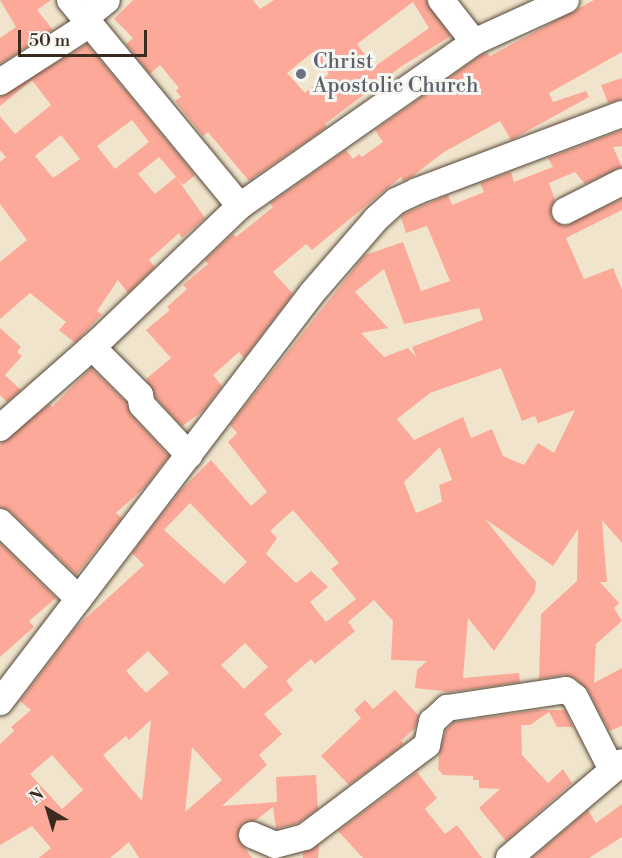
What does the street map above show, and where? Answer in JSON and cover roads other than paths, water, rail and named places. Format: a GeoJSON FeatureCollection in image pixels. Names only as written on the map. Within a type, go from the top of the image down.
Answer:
{"type":"FeatureCollection","features":[{"type":"Feature","properties":{"kind":"street"},"geometry":{"type":"LineString","coordinates":[[0,82],[81,14],[107,0]]}},
{"type":"Feature","properties":{"kind":"street"},"geometry":{"type":"LineString","coordinates":[[441,0],[474,42]]}},
{"type":"Feature","properties":{"kind":"street"},"geometry":{"type":"LineString","coordinates":[[0,428],[92,347],[240,206],[474,42],[566,0]]}},
{"type":"Feature","properties":{"kind":"street"},"geometry":{"type":"LineString","coordinates":[[81,14],[240,206]]}},
{"type":"Feature","properties":{"kind":"street"},"geometry":{"type":"LineString","coordinates":[[0,702],[312,293],[376,219],[396,201],[621,116]]}},
{"type":"Feature","properties":{"kind":"street"},"geometry":{"type":"LineString","coordinates":[[565,211],[622,182]]}},
{"type":"Feature","properties":{"kind":"street"},"geometry":{"type":"LineString","coordinates":[[92,347],[140,395],[142,405],[189,455]]}},
{"type":"Feature","properties":{"kind":"street"},"geometry":{"type":"LineString","coordinates":[[0,522],[79,599]]}},
{"type":"Feature","properties":{"kind":"street"},"geometry":{"type":"LineString","coordinates":[[252,835],[275,845],[305,837],[427,745],[432,722],[447,708],[566,690],[575,698],[617,766],[509,858]]}},
{"type":"Feature","properties":{"kind":"place","name":"Christ Apostolic Church"},"geometry":{"type":"Point","coordinates":[301,74]}}]}
